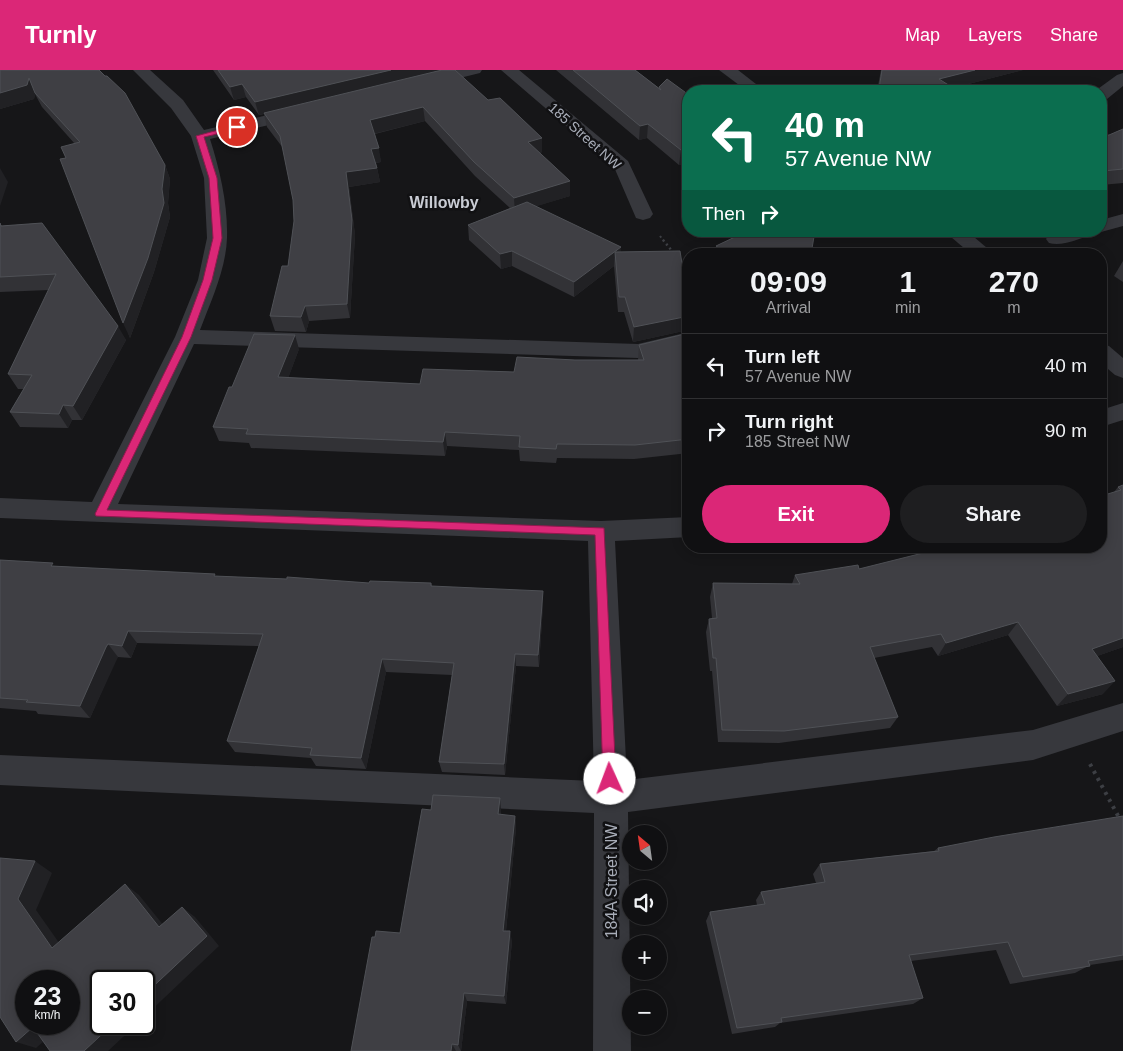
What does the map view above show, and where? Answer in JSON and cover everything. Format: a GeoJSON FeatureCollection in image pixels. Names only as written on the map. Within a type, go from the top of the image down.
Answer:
{"type":"FeatureCollection","features":[{"type":"Feature","properties":{"kind":"street"},"geometry":{"type":"LineString","coordinates":[[100,514],[186,337],[208,280],[218,238],[213,178],[200,136],[177,104],[141,70]]}},
{"type":"Feature","properties":{"kind":"street"},"geometry":{"type":"LineString","coordinates":[[408,86],[474,70]]}},
{"type":"Feature","properties":{"kind":"street","name":"185 Street NW"},"geometry":{"type":"LineString","coordinates":[[509,70],[622,165],[643,214]]}},
{"type":"Feature","properties":{"kind":"street"},"geometry":{"type":"LineString","coordinates":[[727,70],[748,85]]}},
{"type":"Feature","properties":{"kind":"street"},"geometry":{"type":"LineString","coordinates":[[1107,90],[1123,78]]}},
{"type":"Feature","properties":{"kind":"street"},"geometry":{"type":"LineString","coordinates":[[200,136],[314,109]]}},
{"type":"Feature","properties":{"kind":"street"},"geometry":{"type":"LineString","coordinates":[[1107,224],[1123,220]]}},
{"type":"Feature","properties":{"kind":"street"},"geometry":{"type":"LineString","coordinates":[[962,237],[976,248]]}},
{"type":"Feature","properties":{"kind":"street"},"geometry":{"type":"LineString","coordinates":[[1056,239],[1063,237]]}},
{"type":"Feature","properties":{"kind":"street"},"geometry":{"type":"LineString","coordinates":[[186,337],[638,351],[682,341]]}},
{"type":"Feature","properties":{"kind":"street"},"geometry":{"type":"LineString","coordinates":[[1107,356],[1123,370]]}},
{"type":"Feature","properties":{"kind":"street"},"geometry":{"type":"LineString","coordinates":[[1107,417],[1123,411]]}},
{"type":"Feature","properties":{"kind":"street"},"geometry":{"type":"LineString","coordinates":[[0,508],[100,514],[600,531],[682,527]]}},
{"type":"Feature","properties":{"kind":"street","name":"184A Street NW"},"geometry":{"type":"LineString","coordinates":[[600,531],[610,798],[612,1051]]}},
{"type":"Feature","properties":{"kind":"street"},"geometry":{"type":"LineString","coordinates":[[0,770],[610,798],[1033,745],[1123,717]]}},
{"type":"Feature","properties":{"kind":"path"},"geometry":{"type":"LineString","coordinates":[[643,214],[682,264]]}},
{"type":"Feature","properties":{"kind":"path"},"geometry":{"type":"LineString","coordinates":[[1073,734],[1123,825]]}},
{"type":"Feature","properties":{"kind":"building"},"geometry":{"type":"Polygon","coordinates":[[[0,70],[99,70],[125,93],[165,165],[162,189],[164,203],[148,258],[123,323],[60,159],[66,158],[61,147],[80,142],[35,93],[29,78],[27,85],[0,93],[0,70]]]}},
{"type":"Feature","properties":{"kind":"building"},"geometry":{"type":"Polygon","coordinates":[[[218,70],[391,70],[255,102],[242,84],[230,87],[218,70]]]}},
{"type":"Feature","properties":{"kind":"building"},"geometry":{"type":"Polygon","coordinates":[[[442,70],[455,70],[488,100],[500,98],[542,138],[528,142],[570,181],[514,198],[474,162],[423,107],[370,120],[379,148],[371,149],[377,168],[346,172],[352,220],[347,304],[305,306],[301,317],[270,316],[282,266],[288,266],[294,221],[293,200],[280,136],[264,113],[442,70]]]}},
{"type":"Feature","properties":{"kind":"building"},"geometry":{"type":"Polygon","coordinates":[[[573,70],[635,70],[661,90],[659,87],[667,79],[682,90],[682,150],[648,124],[640,126],[573,70]]]}},
{"type":"Feature","properties":{"kind":"building"},"geometry":{"type":"Polygon","coordinates":[[[882,70],[975,70],[939,79],[948,85],[880,85],[882,70]]]}},
{"type":"Feature","properties":{"kind":"building"},"geometry":{"type":"Polygon","coordinates":[[[1123,129],[1123,169],[1107,171],[1107,135],[1123,129]]]}},
{"type":"Feature","properties":{"kind":"building"},"geometry":{"type":"Polygon","coordinates":[[[527,202],[621,247],[574,282],[512,251],[500,254],[468,225],[527,202]]]}},
{"type":"Feature","properties":{"kind":"building"},"geometry":{"type":"Polygon","coordinates":[[[0,223],[1,226],[42,223],[118,326],[73,406],[63,405],[59,414],[10,412],[32,375],[8,374],[56,274],[0,277],[0,223]]]}},
{"type":"Feature","properties":{"kind":"building"},"geometry":{"type":"Polygon","coordinates":[[[735,237],[814,237],[812,248],[719,248],[716,246],[735,237]]]}},
{"type":"Feature","properties":{"kind":"building"},"geometry":{"type":"Polygon","coordinates":[[[680,251],[682,263],[682,317],[634,327],[625,297],[619,297],[615,252],[680,251]]]}},
{"type":"Feature","properties":{"kind":"building"},"geometry":{"type":"Polygon","coordinates":[[[254,334],[295,335],[278,377],[420,384],[423,369],[514,372],[517,357],[575,360],[644,360],[639,345],[682,335],[682,440],[635,445],[557,444],[556,449],[519,447],[520,436],[445,432],[443,442],[246,434],[248,429],[213,427],[254,334]]]}},
{"type":"Feature","properties":{"kind":"building"},"geometry":{"type":"Polygon","coordinates":[[[1123,485],[1123,638],[1092,649],[1115,681],[1068,694],[1018,622],[946,643],[941,634],[870,647],[898,717],[784,731],[722,730],[716,658],[713,658],[709,619],[717,618],[713,583],[800,584],[795,575],[858,565],[859,569],[923,553],[1107,553],[1107,494],[1121,490],[1118,487],[1123,485]]]}},
{"type":"Feature","properties":{"kind":"building"},"geometry":{"type":"Polygon","coordinates":[[[0,560],[53,563],[51,566],[215,574],[214,576],[287,579],[287,577],[369,583],[370,581],[431,583],[431,586],[543,591],[538,655],[515,654],[504,764],[439,762],[454,663],[382,659],[361,758],[310,755],[312,748],[227,741],[263,634],[128,631],[122,646],[108,644],[106,647],[80,706],[0,698],[0,560]]]}},
{"type":"Feature","properties":{"kind":"building"},"geometry":{"type":"Polygon","coordinates":[[[433,795],[500,798],[498,814],[515,816],[503,931],[510,931],[504,996],[464,993],[458,1045],[452,1044],[451,1051],[351,1051],[372,937],[375,937],[376,931],[400,933],[422,809],[431,810],[433,795]]]}},
{"type":"Feature","properties":{"kind":"building"},"geometry":{"type":"Polygon","coordinates":[[[1123,816],[1123,955],[1088,961],[1090,966],[1023,977],[1008,942],[909,955],[923,998],[781,1018],[782,1022],[737,1028],[710,912],[765,904],[761,892],[825,882],[820,864],[939,851],[938,848],[994,837],[1123,816]]]}},
{"type":"Feature","properties":{"kind":"building"},"geometry":{"type":"Polygon","coordinates":[[[0,858],[35,861],[18,899],[52,948],[125,884],[159,927],[182,907],[207,936],[155,985],[155,970],[90,970],[90,1035],[101,1035],[84,1051],[50,1051],[39,1035],[80,1035],[80,970],[15,970],[15,1035],[24,1035],[16,1042],[0,1017],[0,858]]]}},
{"type":"Feature","properties":{"kind":"district","name":"Willowby"},"geometry":{"type":"Point","coordinates":[444,202]}},
{"type":"Feature","properties":{"kind":"route"},"geometry":{"type":"LineString","coordinates":[[237,127],[200,136],[213,178],[218,238],[208,280],[186,337],[100,514],[600,531],[610,779]]}}]}
